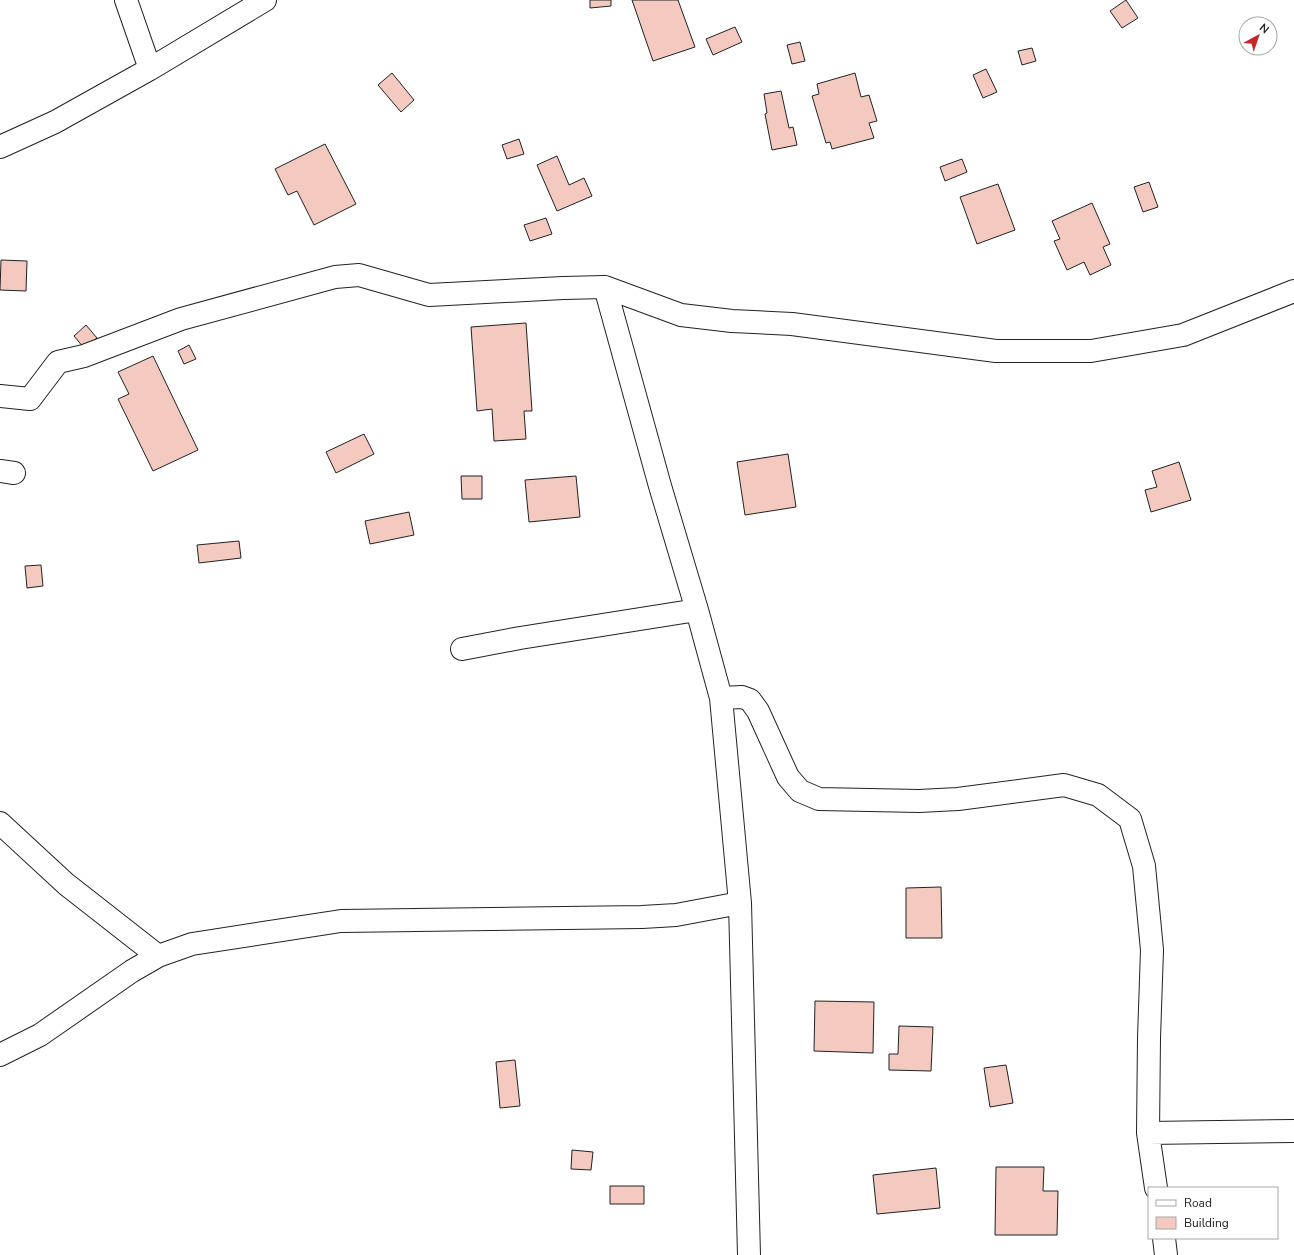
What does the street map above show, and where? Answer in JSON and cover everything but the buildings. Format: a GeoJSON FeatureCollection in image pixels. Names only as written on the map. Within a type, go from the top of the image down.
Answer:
{"type":"FeatureCollection","features":[{"type":"Feature","properties":{"kind":"street"},"geometry":{"type":"LineString","coordinates":[[126,0],[150,69]]}},
{"type":"Feature","properties":{"kind":"street"},"geometry":{"type":"LineString","coordinates":[[0,147],[55,122],[150,69],[265,0]]}},
{"type":"Feature","properties":{"kind":"street"},"geometry":{"type":"LineString","coordinates":[[0,396],[30,399],[58,362],[84,356],[181,319],[335,277],[359,275],[429,295],[563,288],[605,288],[681,315],[732,321],[792,324],[996,351],[1091,351],[1183,335],[1294,291]]}},
{"type":"Feature","properties":{"kind":"street"},"geometry":{"type":"LineString","coordinates":[[605,288],[721,698],[740,903],[749,1255]]}},
{"type":"Feature","properties":{"kind":"street"},"geometry":{"type":"LineString","coordinates":[[462,649],[520,638],[697,610]]}},
{"type":"Feature","properties":{"kind":"street"},"geometry":{"type":"LineString","coordinates":[[721,698],[742,697],[750,700],[758,711],[788,777],[800,791],[819,799],[919,801],[958,799],[1064,785],[1098,795],[1130,819],[1144,866],[1152,950],[1148,1133],[1156,1187]]}},
{"type":"Feature","properties":{"kind":"street"},"geometry":{"type":"LineString","coordinates":[[0,823],[66,884],[158,956]]}},
{"type":"Feature","properties":{"kind":"street"},"geometry":{"type":"LineString","coordinates":[[0,1054],[40,1035],[132,971],[158,956],[192,944],[341,921],[642,917],[676,915],[740,903]]}},
{"type":"Feature","properties":{"kind":"street"},"geometry":{"type":"LineString","coordinates":[[1148,1133],[1294,1130]]}},
{"type":"Feature","properties":{"kind":"street"},"geometry":{"type":"LineString","coordinates":[[1164,1239],[1166,1255]]}}]}
